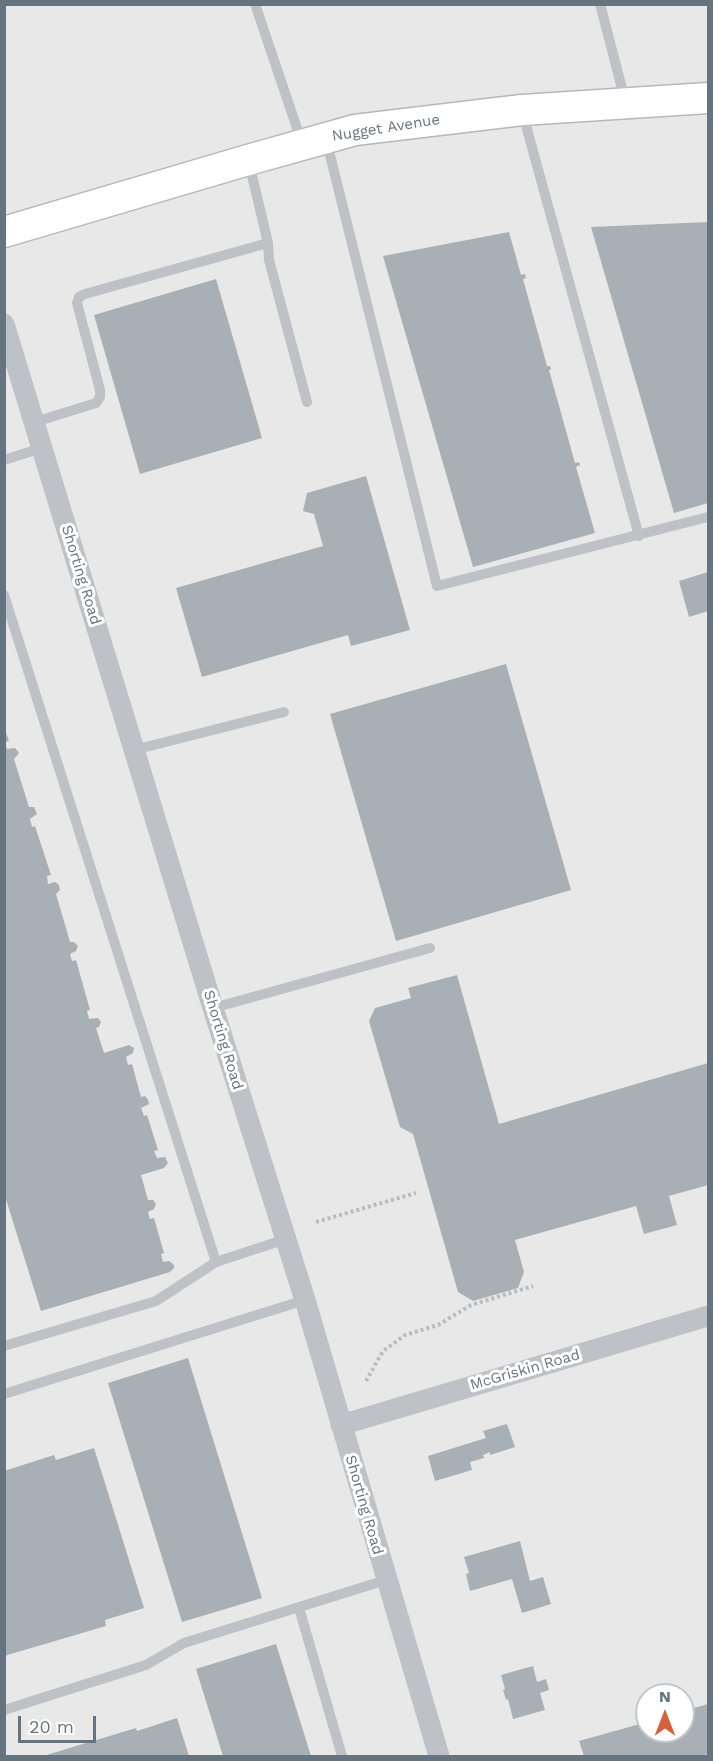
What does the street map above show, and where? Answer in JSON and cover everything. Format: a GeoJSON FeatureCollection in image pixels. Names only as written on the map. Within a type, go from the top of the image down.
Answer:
{"type":"FeatureCollection","features":[{"type":"Feature","properties":{"kind":"street","name":"Nugget Avenue"},"geometry":{"type":"LineString","coordinates":[[4,232],[355,130],[522,110],[708,99]]}},
{"type":"Feature","properties":{"kind":"street","name":"Shorting Road"},"geometry":{"type":"LineString","coordinates":[[4,324],[213,1008],[305,1300],[386,1580],[440,1756]]}},
{"type":"Feature","properties":{"kind":"street","name":"McGriskin Road"},"geometry":{"type":"LineString","coordinates":[[341,1425],[708,1316]]}},
{"type":"Feature","properties":{"kind":"lane"},"geometry":{"type":"LineString","coordinates":[[255,4],[314,141],[436,586],[708,517]]}},
{"type":"Feature","properties":{"kind":"lane"},"geometry":{"type":"LineString","coordinates":[[600,4],[626,103]]}},
{"type":"Feature","properties":{"kind":"lane"},"geometry":{"type":"LineString","coordinates":[[522,110],[639,536]]}},
{"type":"Feature","properties":{"kind":"lane"},"geometry":{"type":"LineString","coordinates":[[248,160],[268,243],[269,260],[307,402]]}},
{"type":"Feature","properties":{"kind":"lane"},"geometry":{"type":"LineString","coordinates":[[35,422],[96,403],[100,397],[77,303],[79,297],[268,243]]}},
{"type":"Feature","properties":{"kind":"lane"},"geometry":{"type":"LineString","coordinates":[[4,460],[42,448]]}},
{"type":"Feature","properties":{"kind":"lane"},"geometry":{"type":"LineString","coordinates":[[4,595],[216,1262]]}},
{"type":"Feature","properties":{"kind":"lane"},"geometry":{"type":"LineString","coordinates":[[135,750],[284,712]]}},
{"type":"Feature","properties":{"kind":"lane"},"geometry":{"type":"LineString","coordinates":[[213,1008],[430,948]]}},
{"type":"Feature","properties":{"kind":"lane"},"geometry":{"type":"LineString","coordinates":[[4,1346],[156,1301],[216,1262],[285,1239]]}},
{"type":"Feature","properties":{"kind":"lane"},"geometry":{"type":"LineString","coordinates":[[4,1394],[305,1300]]}},
{"type":"Feature","properties":{"kind":"lane"},"geometry":{"type":"LineString","coordinates":[[4,1710],[146,1665],[184,1643],[386,1580]]}},
{"type":"Feature","properties":{"kind":"lane"},"geometry":{"type":"LineString","coordinates":[[299,1608],[342,1756]]}},
{"type":"Feature","properties":{"kind":"path"},"geometry":{"type":"LineString","coordinates":[[316,1221],[416,1194]]}},
{"type":"Feature","properties":{"kind":"path"},"geometry":{"type":"LineString","coordinates":[[366,1381],[383,1351],[405,1335],[438,1325],[471,1305],[533,1286]]}},
{"type":"Feature","properties":{"kind":"shaded area"},"geometry":{"type":"Polygon","coordinates":[[[5,5],[708,5],[708,1756],[5,1756],[5,5]]]}},
{"type":"Feature","properties":{"kind":"building"},"geometry":{"type":"Polygon","coordinates":[[[708,222],[708,503],[674,513],[591,227],[708,222]]]}},
{"type":"Feature","properties":{"kind":"building"},"geometry":{"type":"Polygon","coordinates":[[[509,232],[521,275],[525,274],[526,278],[523,279],[547,366],[551,369],[549,370],[575,463],[579,462],[580,465],[576,467],[595,533],[473,567],[383,256],[509,232]]]}},
{"type":"Feature","properties":{"kind":"building"},"geometry":{"type":"Polygon","coordinates":[[[216,279],[262,438],[140,474],[94,315],[216,279]]]}},
{"type":"Feature","properties":{"kind":"building"},"geometry":{"type":"Polygon","coordinates":[[[366,476],[410,630],[351,646],[348,635],[202,677],[176,588],[323,546],[314,514],[303,511],[307,493],[366,476]]]}},
{"type":"Feature","properties":{"kind":"building"},"geometry":{"type":"Polygon","coordinates":[[[708,572],[708,611],[689,617],[679,581],[708,572]]]}},
{"type":"Feature","properties":{"kind":"building"},"geometry":{"type":"Polygon","coordinates":[[[506,664],[571,890],[396,941],[330,714],[506,664]]]}},
{"type":"Feature","properties":{"kind":"building"},"geometry":{"type":"Polygon","coordinates":[[[4,727],[9,741],[5,742],[7,749],[15,748],[19,753],[14,759],[29,807],[34,807],[37,814],[30,819],[32,827],[35,826],[51,875],[47,876],[48,884],[55,882],[59,885],[60,890],[56,894],[70,942],[78,946],[76,951],[70,954],[72,961],[76,960],[90,1010],[87,1011],[89,1019],[98,1018],[101,1022],[96,1028],[104,1053],[129,1045],[134,1048],[133,1053],[126,1057],[128,1065],[132,1064],[141,1097],[145,1096],[148,1100],[149,1104],[141,1108],[144,1116],[147,1115],[158,1150],[154,1151],[157,1158],[165,1157],[168,1163],[164,1168],[141,1175],[148,1200],[153,1200],[156,1204],[154,1209],[148,1212],[150,1219],[154,1218],[164,1253],[161,1254],[163,1262],[169,1261],[174,1268],[170,1272],[41,1311],[4,1193],[4,727]]]}},
{"type":"Feature","properties":{"kind":"building"},"geometry":{"type":"Polygon","coordinates":[[[457,975],[499,1124],[708,1063],[708,1185],[669,1196],[677,1225],[644,1234],[636,1206],[515,1240],[524,1272],[518,1288],[473,1301],[458,1292],[413,1134],[400,1127],[369,1021],[375,1008],[411,998],[408,988],[457,975]]]}},
{"type":"Feature","properties":{"kind":"building"},"geometry":{"type":"Polygon","coordinates":[[[188,1358],[262,1598],[182,1622],[108,1383],[188,1358]]]}},
{"type":"Feature","properties":{"kind":"building"},"geometry":{"type":"Polygon","coordinates":[[[507,1424],[515,1447],[490,1455],[490,1452],[483,1455],[484,1458],[470,1462],[472,1470],[435,1481],[428,1456],[486,1438],[483,1431],[507,1424]]]}},
{"type":"Feature","properties":{"kind":"building"},"geometry":{"type":"Polygon","coordinates":[[[94,1448],[144,1608],[105,1620],[106,1626],[4,1656],[4,1471],[54,1455],[56,1460],[94,1448]]]}},
{"type":"Feature","properties":{"kind":"building"},"geometry":{"type":"Polygon","coordinates":[[[520,1541],[530,1581],[543,1577],[551,1604],[522,1613],[512,1579],[470,1591],[466,1574],[469,1573],[464,1557],[520,1541]]]}},
{"type":"Feature","properties":{"kind":"building"},"geometry":{"type":"Polygon","coordinates":[[[276,1644],[311,1756],[223,1756],[196,1669],[276,1644]]]}},
{"type":"Feature","properties":{"kind":"building"},"geometry":{"type":"Polygon","coordinates":[[[533,1666],[537,1682],[546,1679],[549,1690],[540,1693],[545,1710],[513,1719],[503,1690],[505,1689],[501,1675],[533,1666]]]}},
{"type":"Feature","properties":{"kind":"building"},"geometry":{"type":"Polygon","coordinates":[[[708,1704],[708,1754],[700,1756],[584,1756],[579,1741],[635,1725],[635,1743],[695,1743],[695,1708],[708,1704]]]}},
{"type":"Feature","properties":{"kind":"building"},"geometry":{"type":"Polygon","coordinates":[[[177,1718],[189,1756],[43,1756],[136,1728],[137,1731],[177,1718]]]}}]}
